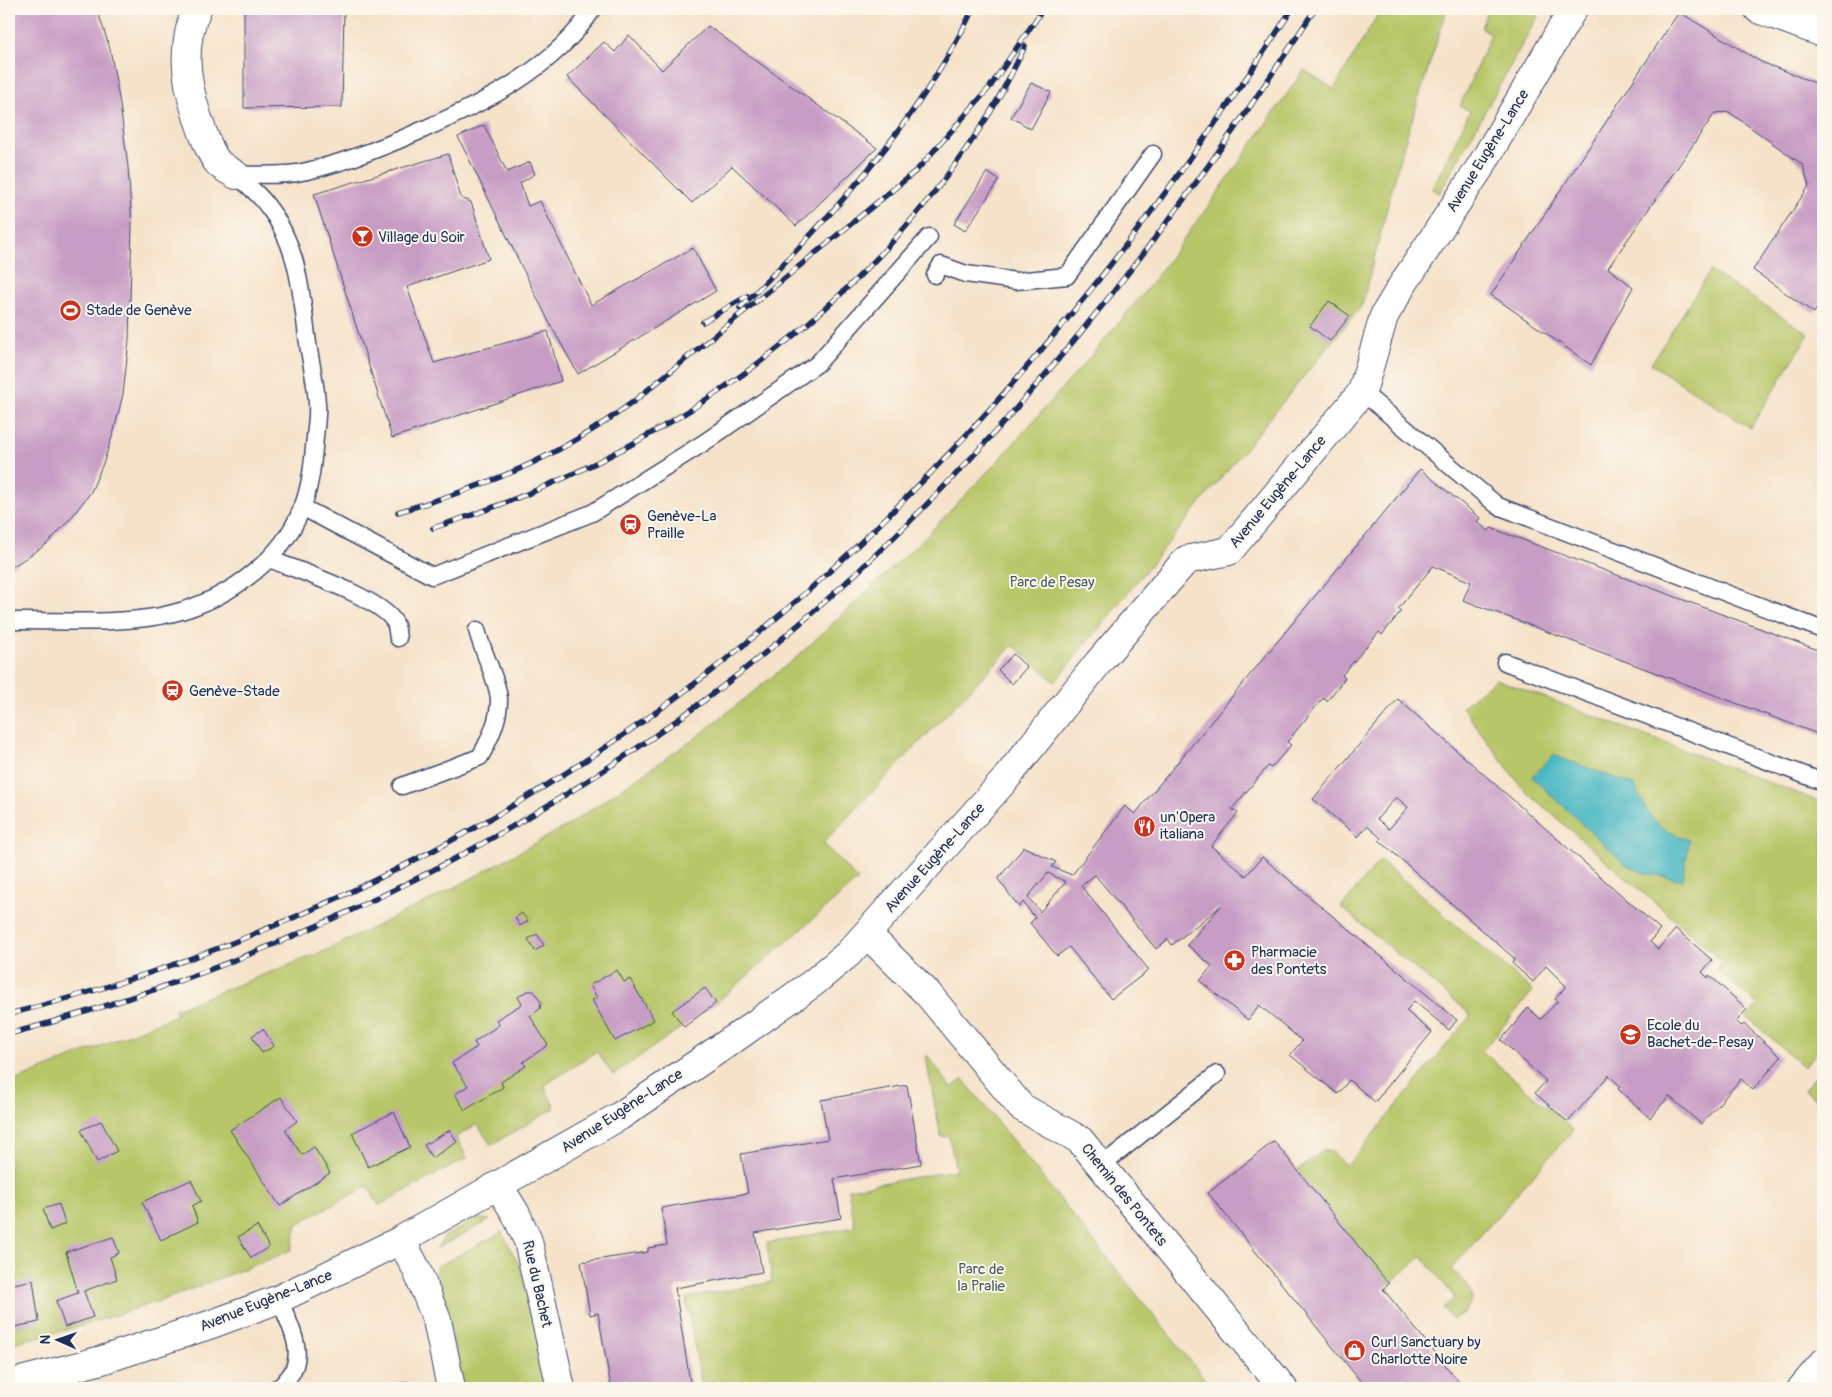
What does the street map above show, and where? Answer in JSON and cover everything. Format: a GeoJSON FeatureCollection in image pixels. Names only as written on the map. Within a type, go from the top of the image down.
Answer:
{"type":"FeatureCollection","features":[{"type":"Feature","properties":{"kind":"street"},"geometry":{"type":"LineString","coordinates":[[197,9],[189,26],[187,46],[186,72],[191,103],[208,146],[218,164],[236,175]]}},
{"type":"Feature","properties":{"kind":"street","name":"Avenue Eugène-Lance"},"geometry":{"type":"LineString","coordinates":[[9,1384],[102,1360],[212,1324],[279,1299],[401,1240],[620,1116],[742,1034],[848,954],[1004,781],[1098,663],[1186,560],[1229,551],[1362,392],[1384,316],[1481,166],[1573,9]]}},
{"type":"Feature","properties":{"kind":"street"},"geometry":{"type":"LineString","coordinates":[[1758,9],[1795,15],[1823,33]]}},
{"type":"Feature","properties":{"kind":"street","name":"Chemin des Pontets"},"geometry":{"type":"LineString","coordinates":[[867,934],[928,994],[1021,1107],[1080,1140],[1283,1388]]}},
{"type":"Feature","properties":{"kind":"street","name":"Rue du Bachet"},"geometry":{"type":"LineString","coordinates":[[498,1185],[516,1214],[528,1241],[561,1388]]}},
{"type":"Feature","properties":{"kind":"street"},"geometry":{"type":"LineString","coordinates":[[401,1240],[416,1268],[437,1320],[450,1388]]}},
{"type":"Feature","properties":{"kind":"street"},"geometry":{"type":"LineString","coordinates":[[1802,1388],[1823,1363]]}},
{"type":"Feature","properties":{"kind":"lane"},"geometry":{"type":"LineString","coordinates":[[236,175],[296,173],[365,154],[467,110],[511,86],[549,57],[582,25],[593,9]]}},
{"type":"Feature","properties":{"kind":"lane"},"geometry":{"type":"LineString","coordinates":[[935,275],[941,265],[966,274],[1016,281],[1067,276],[1153,154]]}},
{"type":"Feature","properties":{"kind":"lane"},"geometry":{"type":"LineString","coordinates":[[9,621],[115,620],[161,616],[196,605],[222,593],[252,574],[269,559],[287,537],[302,508],[314,452],[317,403],[296,258],[282,229],[266,203],[236,175]]}},
{"type":"Feature","properties":{"kind":"lane"},"geometry":{"type":"LineString","coordinates":[[302,508],[432,576],[592,513],[705,442],[817,364],[929,237]]}},
{"type":"Feature","properties":{"kind":"lane"},"geometry":{"type":"LineString","coordinates":[[1362,392],[1498,506],[1823,630]]}},
{"type":"Feature","properties":{"kind":"lane"},"geometry":{"type":"LineString","coordinates":[[269,559],[365,598],[386,612],[395,623],[398,638]]}},
{"type":"Feature","properties":{"kind":"lane"},"geometry":{"type":"LineString","coordinates":[[402,786],[480,757],[486,746],[496,722],[500,701],[477,630]]}},
{"type":"Feature","properties":{"kind":"lane"},"geometry":{"type":"LineString","coordinates":[[1505,662],[1823,782]]}},
{"type":"Feature","properties":{"kind":"lane"},"geometry":{"type":"LineString","coordinates":[[1101,1166],[1217,1074]]}},
{"type":"Feature","properties":{"kind":"lane"},"geometry":{"type":"LineString","coordinates":[[276,1388],[280,1387],[294,1371],[298,1355],[279,1299]]}},
{"type":"Feature","properties":{"kind":"green space","name":"Parc de Pesay"},"geometry":{"type":"Polygon","coordinates":[[[1381,9],[1447,9],[1401,154],[1362,305],[1055,682],[1013,645],[823,843],[858,880],[716,1003],[613,1075],[597,1051],[544,1086],[555,1108],[491,1145],[477,1124],[456,1137],[467,1158],[379,1205],[368,1186],[297,1224],[291,1250],[163,1300],[80,1326],[9,1344],[9,1083],[177,1015],[175,1009],[325,951],[452,889],[570,824],[694,739],[797,657],[924,538],[997,462],[1091,356],[1151,284],[1304,70],[1334,89],[1381,9]]]}},
{"type":"Feature","properties":{"kind":"green space"},"geometry":{"type":"Polygon","coordinates":[[[1488,9],[1542,9],[1439,194],[1432,189],[1470,111],[1460,106],[1491,34],[1481,28],[1488,9]]]}},
{"type":"Feature","properties":{"kind":"green space"},"geometry":{"type":"Polygon","coordinates":[[[1710,271],[1809,334],[1750,428],[1651,364],[1710,271]]]}},
{"type":"Feature","properties":{"kind":"green space"},"geometry":{"type":"Polygon","coordinates":[[[1496,679],[1823,803],[1823,1045],[1804,1067],[1747,1017],[1758,1005],[1716,969],[1722,961],[1523,789],[1462,707],[1496,679]]]}},
{"type":"Feature","properties":{"kind":"green space"},"geometry":{"type":"Polygon","coordinates":[[[1380,860],[1533,991],[1482,1051],[1573,1130],[1451,1269],[1468,1285],[1472,1299],[1466,1311],[1452,1319],[1443,1308],[1455,1298],[1422,1256],[1389,1284],[1297,1171],[1323,1151],[1331,1151],[1347,1166],[1471,1015],[1341,907],[1380,860]]]}},
{"type":"Feature","properties":{"kind":"green space","name":"Parc de la Pralie"},"geometry":{"type":"Polygon","coordinates":[[[927,1055],[952,1088],[963,1079],[1212,1388],[702,1388],[686,1298],[772,1282],[767,1243],[855,1227],[848,1189],[956,1170],[949,1136],[941,1137],[926,1059],[927,1055]]]}},
{"type":"Feature","properties":{"kind":"green space"},"geometry":{"type":"Polygon","coordinates":[[[1823,1066],[1823,1106],[1804,1090],[1823,1066]]]}},
{"type":"Feature","properties":{"kind":"green space"},"geometry":{"type":"Polygon","coordinates":[[[478,1218],[490,1220],[437,1248],[445,1236],[478,1218]]]}},
{"type":"Feature","properties":{"kind":"green space"},"geometry":{"type":"Polygon","coordinates":[[[502,1232],[521,1269],[552,1388],[464,1388],[436,1267],[502,1232]]]}},
{"type":"Feature","properties":{"kind":"water"},"geometry":{"type":"Polygon","coordinates":[[[1553,755],[1634,785],[1647,811],[1662,829],[1689,840],[1683,880],[1644,873],[1625,864],[1532,777],[1553,755]]]}},
{"type":"Feature","properties":{"kind":"building","name":"Stade de Genève"},"geometry":{"type":"Polygon","coordinates":[[[9,9],[97,9],[110,49],[120,104],[128,167],[132,224],[129,340],[123,394],[104,461],[91,492],[70,519],[47,544],[9,569],[9,9]]]}},
{"type":"Feature","properties":{"kind":"building"},"geometry":{"type":"Polygon","coordinates":[[[244,9],[344,9],[342,107],[244,108],[244,9]]]}},
{"type":"Feature","properties":{"kind":"building"},"geometry":{"type":"Polygon","coordinates":[[[1679,12],[1761,62],[1823,86],[1823,298],[1814,313],[1753,270],[1809,186],[1803,165],[1729,112],[1715,113],[1608,268],[1633,287],[1591,365],[1491,295],[1679,12]]]}},
{"type":"Feature","properties":{"kind":"building"},"geometry":{"type":"Polygon","coordinates":[[[708,26],[877,148],[796,226],[732,166],[692,203],[567,77],[604,42],[615,52],[629,35],[662,70],[708,26]]]}},
{"type":"Feature","properties":{"kind":"building"},"geometry":{"type":"Polygon","coordinates":[[[1031,83],[1051,92],[1031,129],[1011,117],[1031,83]]]}},
{"type":"Feature","properties":{"kind":"building"},"geometry":{"type":"Polygon","coordinates":[[[484,125],[507,172],[530,162],[535,174],[520,183],[528,206],[540,201],[591,305],[693,248],[716,291],[578,374],[550,324],[458,137],[484,125]]]}},
{"type":"Feature","properties":{"kind":"building"},"geometry":{"type":"Polygon","coordinates":[[[448,154],[461,198],[471,202],[489,259],[407,287],[434,363],[548,331],[561,381],[392,438],[314,194],[448,154]]]}},
{"type":"Feature","properties":{"kind":"building"},"geometry":{"type":"Polygon","coordinates":[[[987,172],[999,180],[965,231],[954,224],[987,172]]]}},
{"type":"Feature","properties":{"kind":"building"},"geometry":{"type":"Polygon","coordinates":[[[1329,301],[1350,316],[1330,341],[1310,326],[1329,301]]]}},
{"type":"Feature","properties":{"kind":"building"},"geometry":{"type":"Polygon","coordinates":[[[1420,469],[1480,518],[1477,522],[1489,531],[1491,528],[1823,652],[1823,736],[1463,600],[1471,582],[1433,566],[1398,609],[1401,611],[1382,635],[1379,632],[1342,675],[1345,678],[1327,701],[1323,698],[1287,742],[1291,745],[1271,768],[1268,766],[1232,809],[1238,813],[1211,846],[1246,876],[1262,857],[1457,1020],[1449,1030],[1414,1001],[1406,1011],[1432,1032],[1375,1102],[1349,1080],[1338,1094],[1290,1055],[1302,1041],[1281,1023],[1259,1005],[1248,1020],[1200,981],[1212,966],[1187,945],[1221,906],[1172,945],[1168,939],[1156,949],[1095,875],[1081,886],[1149,970],[1111,999],[1069,947],[1057,956],[1030,923],[1035,918],[1023,902],[1019,907],[998,879],[1024,847],[1056,862],[1052,867],[1072,875],[1125,806],[1135,814],[1420,469]],[[1048,873],[1028,897],[1040,912],[1066,882],[1048,873]]]}},
{"type":"Feature","properties":{"kind":"building"},"geometry":{"type":"Polygon","coordinates":[[[1013,654],[1027,667],[1012,684],[998,670],[1013,654]]]}},
{"type":"Feature","properties":{"kind":"building"},"geometry":{"type":"Polygon","coordinates":[[[1398,699],[1660,929],[1650,942],[1658,949],[1676,929],[1712,960],[1702,972],[1708,978],[1709,975],[1747,1009],[1736,1022],[1742,1026],[1744,1024],[1781,1057],[1753,1090],[1741,1079],[1701,1124],[1669,1096],[1650,1118],[1618,1089],[1620,1086],[1609,1075],[1568,1122],[1535,1093],[1546,1081],[1501,1040],[1528,1008],[1541,1019],[1558,1001],[1555,999],[1566,986],[1546,966],[1533,982],[1512,963],[1515,959],[1379,840],[1381,838],[1367,826],[1358,837],[1313,799],[1398,699]],[[1396,797],[1377,819],[1389,829],[1408,807],[1396,797]]]}},
{"type":"Feature","properties":{"kind":"building"},"geometry":{"type":"Polygon","coordinates":[[[522,913],[528,921],[520,926],[515,918],[522,913]]]}},
{"type":"Feature","properties":{"kind":"building"},"geometry":{"type":"Polygon","coordinates":[[[537,934],[544,945],[535,951],[528,939],[537,934]]]}},
{"type":"Feature","properties":{"kind":"building"},"geometry":{"type":"Polygon","coordinates":[[[617,970],[624,982],[630,979],[654,1020],[615,1041],[592,1000],[597,998],[590,985],[617,970]]]}},
{"type":"Feature","properties":{"kind":"building"},"geometry":{"type":"Polygon","coordinates":[[[705,988],[716,1003],[684,1027],[672,1011],[705,988]]]}},
{"type":"Feature","properties":{"kind":"building"},"geometry":{"type":"Polygon","coordinates":[[[527,991],[534,991],[541,1002],[540,1009],[530,1016],[548,1045],[523,1062],[526,1066],[501,1082],[503,1087],[465,1110],[455,1094],[468,1086],[452,1063],[477,1047],[474,1042],[499,1025],[496,1020],[522,1004],[518,997],[527,991]]]}},
{"type":"Feature","properties":{"kind":"building"},"geometry":{"type":"Polygon","coordinates":[[[263,1029],[274,1046],[262,1053],[252,1036],[263,1029]]]}},
{"type":"Feature","properties":{"kind":"building"},"geometry":{"type":"Polygon","coordinates":[[[907,1085],[921,1164],[834,1179],[841,1218],[755,1233],[762,1272],[675,1288],[691,1388],[611,1388],[598,1313],[590,1315],[581,1262],[648,1252],[648,1248],[667,1245],[661,1208],[748,1193],[741,1154],[828,1139],[821,1100],[907,1085]]]}},
{"type":"Feature","properties":{"kind":"building"},"geometry":{"type":"Polygon","coordinates":[[[281,1097],[297,1121],[285,1130],[302,1155],[314,1147],[330,1173],[280,1206],[230,1130],[281,1097]]]}},
{"type":"Feature","properties":{"kind":"building"},"geometry":{"type":"Polygon","coordinates":[[[394,1112],[410,1147],[368,1167],[352,1133],[394,1112]]]}},
{"type":"Feature","properties":{"kind":"building"},"geometry":{"type":"Polygon","coordinates":[[[101,1121],[117,1151],[97,1162],[81,1130],[101,1121]]]}},
{"type":"Feature","properties":{"kind":"building"},"geometry":{"type":"Polygon","coordinates":[[[450,1130],[457,1142],[432,1158],[424,1145],[450,1130]]]}},
{"type":"Feature","properties":{"kind":"building"},"geometry":{"type":"Polygon","coordinates":[[[1274,1141],[1389,1284],[1383,1289],[1464,1388],[1366,1388],[1208,1193],[1274,1141]]]}},
{"type":"Feature","properties":{"kind":"building"},"geometry":{"type":"Polygon","coordinates":[[[191,1180],[201,1201],[192,1206],[198,1222],[161,1240],[142,1202],[191,1180]]]}},
{"type":"Feature","properties":{"kind":"building"},"geometry":{"type":"Polygon","coordinates":[[[59,1204],[65,1224],[50,1230],[43,1209],[59,1204]]]}},
{"type":"Feature","properties":{"kind":"building"},"geometry":{"type":"Polygon","coordinates":[[[257,1226],[269,1247],[251,1258],[238,1237],[257,1226]]]}},
{"type":"Feature","properties":{"kind":"building"},"geometry":{"type":"Polygon","coordinates":[[[113,1237],[119,1253],[110,1257],[117,1279],[84,1291],[93,1317],[65,1327],[56,1301],[78,1293],[66,1252],[113,1237]]]}},
{"type":"Feature","properties":{"kind":"building"},"geometry":{"type":"Polygon","coordinates":[[[33,1280],[39,1322],[9,1328],[9,1285],[33,1280]]]}},
{"type":"Feature","properties":{"kind":"building"},"geometry":{"type":"Polygon","coordinates":[[[408,1382],[409,1388],[377,1388],[377,1387],[408,1382]]]}},
{"type":"Feature","properties":{"kind":"railway"},"geometry":{"type":"LineString","coordinates":[[740,308],[839,204],[898,131],[926,92],[951,51],[973,9]]}},
{"type":"Feature","properties":{"kind":"railway"},"geometry":{"type":"LineString","coordinates":[[398,512],[492,481],[549,455],[605,422],[633,402],[917,170],[990,87],[1043,9]]}},
{"type":"Feature","properties":{"kind":"railway"},"geometry":{"type":"LineString","coordinates":[[9,1014],[119,983],[227,945],[332,900],[435,849],[534,793],[630,730],[722,662],[810,589],[879,525],[946,457],[1009,387],[1070,315],[1186,165],[1292,9]]}},
{"type":"Feature","properties":{"kind":"railway"},"geometry":{"type":"LineString","coordinates":[[9,1034],[103,1007],[195,975],[286,940],[374,900],[460,856],[544,808],[626,756],[706,699],[795,628],[880,550],[962,468],[1040,381],[1185,198],[1252,104],[1315,9]]}},
{"type":"Feature","properties":{"kind":"railway"},"geometry":{"type":"LineString","coordinates":[[433,528],[516,499],[596,463],[673,421],[746,372],[814,318],[878,257],[935,191],[986,119],[1007,83],[1025,46]]}},
{"type":"Feature","properties":{"kind":"railway"},"geometry":{"type":"LineString","coordinates":[[703,322],[747,296]]}},
{"type":"Feature","properties":{"kind":"place","name":"Village du Soir"},"geometry":{"type":"Point","coordinates":[362,237]}},
{"type":"Feature","properties":{"kind":"place","name":"Stade de Genève"},"geometry":{"type":"Point","coordinates":[70,310]}},
{"type":"Feature","properties":{"kind":"place","name":"Genève-La Praille"},"geometry":{"type":"Point","coordinates":[631,525]}},
{"type":"Feature","properties":{"kind":"place","name":"Genève-Stade"},"geometry":{"type":"Point","coordinates":[173,691]}},
{"type":"Feature","properties":{"kind":"place","name":"un'Opera italiana"},"geometry":{"type":"Point","coordinates":[1144,826]}},
{"type":"Feature","properties":{"kind":"place","name":"Pharmacie des Pontets"},"geometry":{"type":"Point","coordinates":[1235,961]}},
{"type":"Feature","properties":{"kind":"place","name":"Ecole du Bachet-de-Pesay"},"geometry":{"type":"Point","coordinates":[1631,1034]}},
{"type":"Feature","properties":{"kind":"place","name":"Curl Sanctuary by Charlotte Noire"},"geometry":{"type":"Point","coordinates":[1355,1351]}}]}
